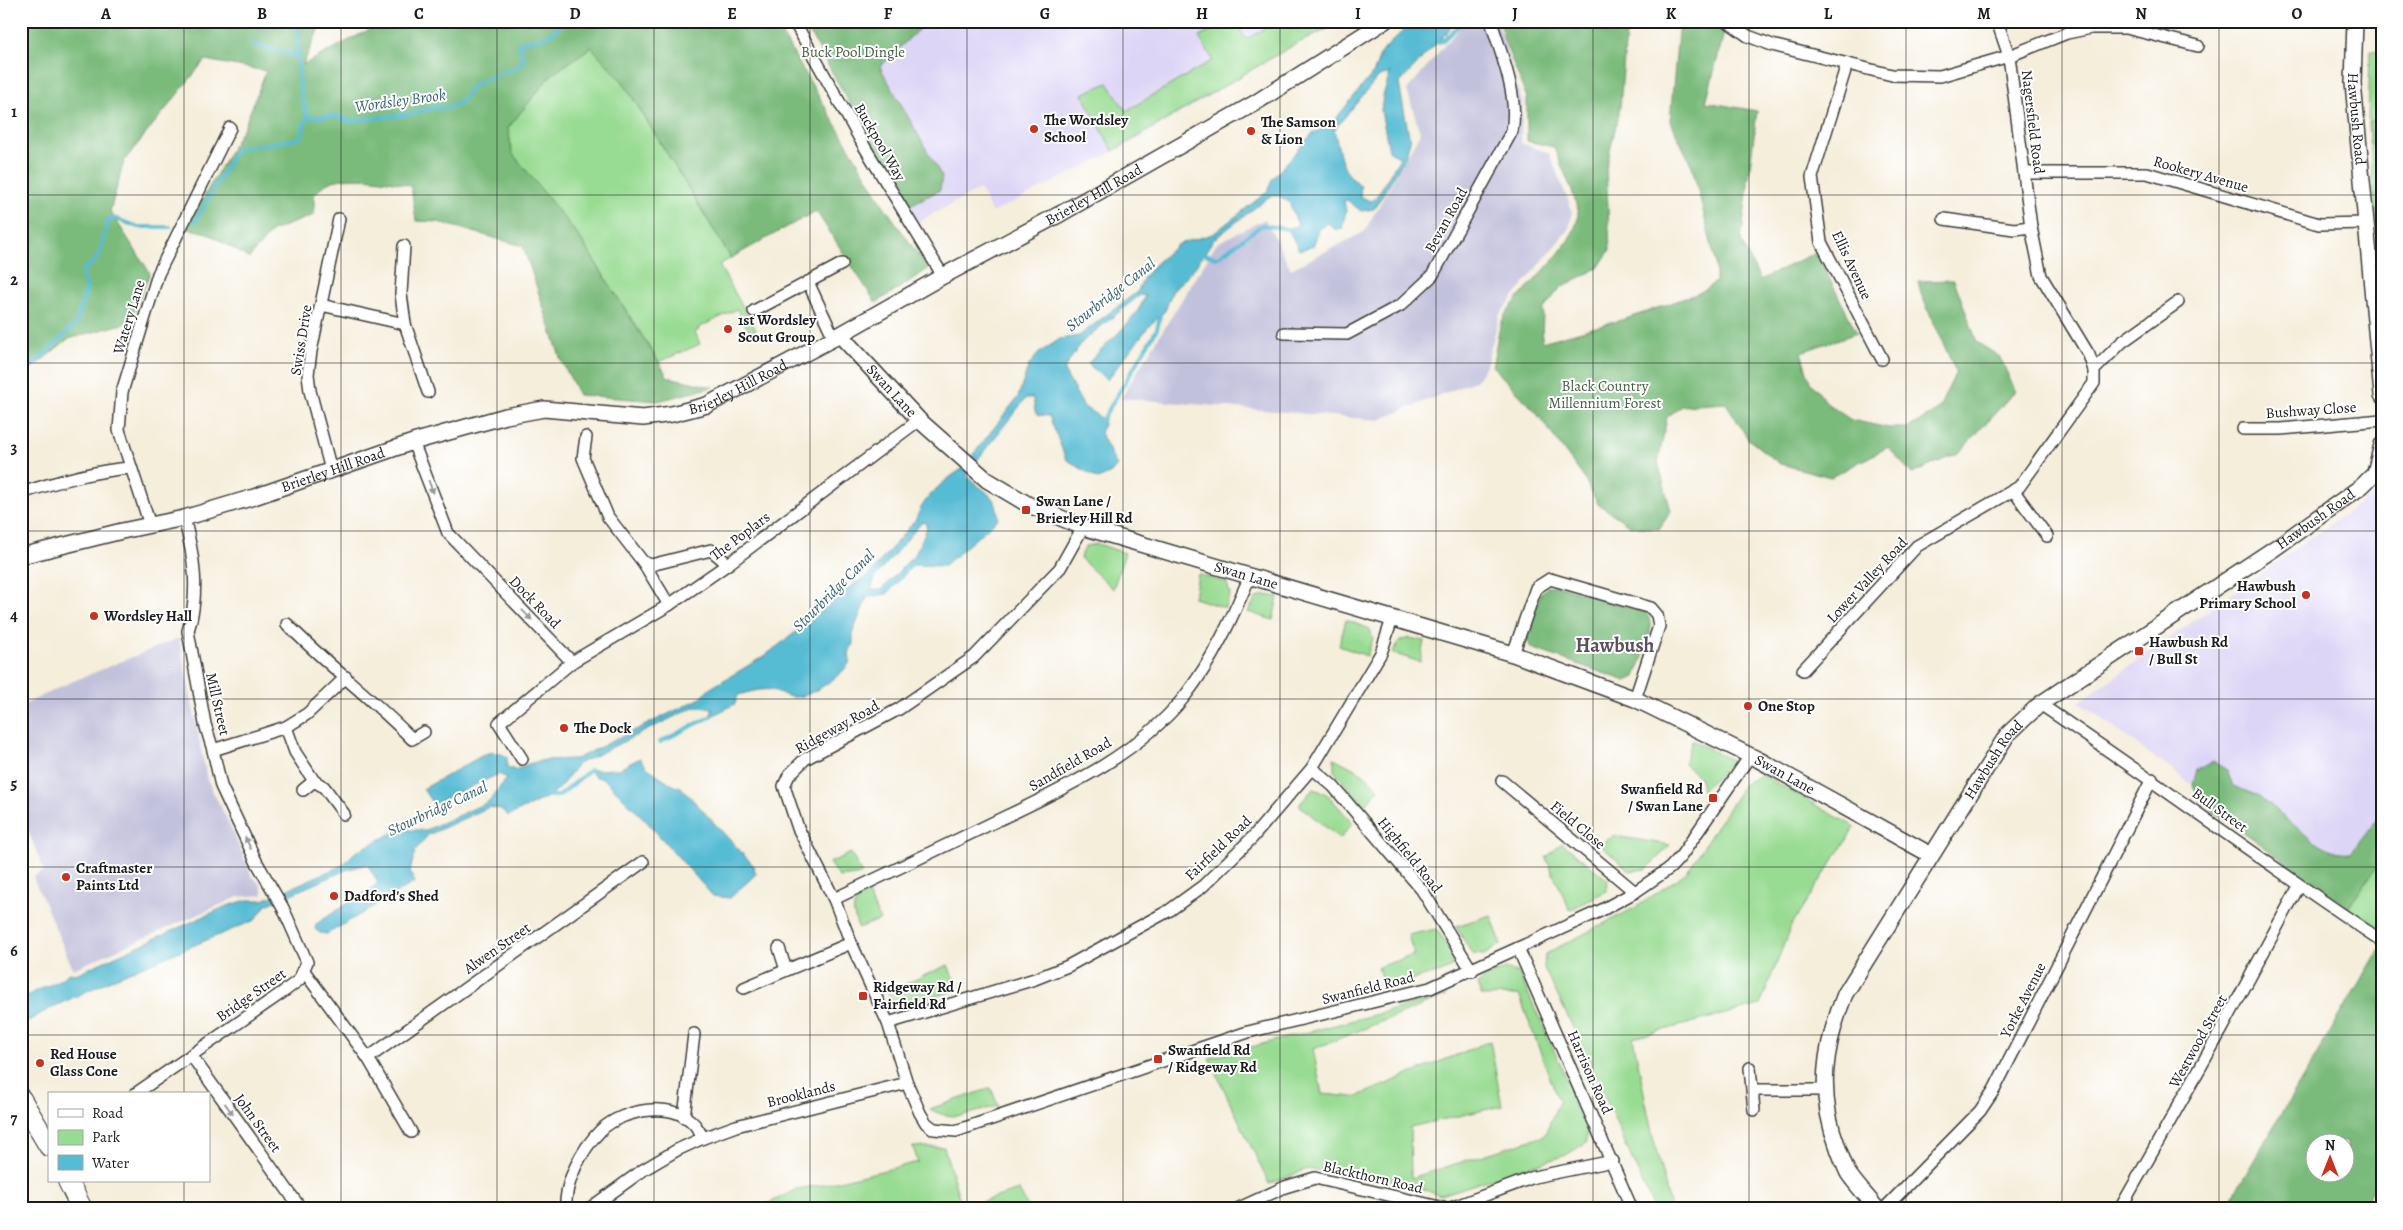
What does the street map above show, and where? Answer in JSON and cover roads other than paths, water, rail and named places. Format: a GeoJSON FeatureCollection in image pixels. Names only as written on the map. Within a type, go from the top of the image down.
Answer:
{"type":"FeatureCollection","features":[{"type":"Feature","properties":{"kind":"highway"},"geometry":{"type":"LineString","coordinates":[[21,1100],[48,1144]]}},
{"type":"Feature","properties":{"kind":"highway"},"geometry":{"type":"LineString","coordinates":[[68,1182],[82,1209]]}},
{"type":"Feature","properties":{"kind":"street","name":"Buckpool Way"},"geometry":{"type":"LineString","coordinates":[[794,21],[864,146],[943,276]]}},
{"type":"Feature","properties":{"kind":"street","name":"Brierley Hill Road"},"geometry":{"type":"LineString","coordinates":[[21,556],[184,518],[254,497],[413,442],[506,416],[544,409],[643,418],[672,414],[707,405],[837,337],[943,276],[1060,214],[1255,103],[1385,21]]}},
{"type":"Feature","properties":{"kind":"street","name":"Bevan Road"},"geometry":{"type":"LineString","coordinates":[[1284,333],[1348,334],[1401,305],[1432,276],[1512,131],[1514,122],[1511,90],[1490,21]]}},
{"type":"Feature","properties":{"kind":"street"},"geometry":{"type":"LineString","coordinates":[[1728,21],[1748,36],[1772,45],[1892,75],[1940,76],[2009,56],[2067,33],[2092,28],[2126,28],[2198,46]]}},
{"type":"Feature","properties":{"kind":"street","name":"Nagersfield Road"},"geometry":{"type":"LineString","coordinates":[[1997,21],[2009,56],[2031,227],[2041,276],[2089,355],[2094,370]]}},
{"type":"Feature","properties":{"kind":"street","name":"Hawbush Road"},"geometry":{"type":"LineString","coordinates":[[2356,21],[2354,83],[2382,395]]}},
{"type":"Feature","properties":{"kind":"street","name":"Ellis Avenue"},"geometry":{"type":"LineString","coordinates":[[1847,64],[1812,176],[1821,242],[1882,359]]}},
{"type":"Feature","properties":{"kind":"street","name":"Watery Lane"},"geometry":{"type":"LineString","coordinates":[[150,525],[119,430],[122,392],[158,274],[230,128]]}},
{"type":"Feature","properties":{"kind":"street","name":"Rookery Avenue"},"geometry":{"type":"LineString","coordinates":[[2024,173],[2147,173],[2319,224],[2366,223]]}},
{"type":"Feature","properties":{"kind":"street"},"geometry":{"type":"LineString","coordinates":[[1944,218],[2014,229],[2031,227]]}},
{"type":"Feature","properties":{"kind":"street","name":"Swiss Drive"},"geometry":{"type":"LineString","coordinates":[[331,470],[310,391],[308,374],[339,219]]}},
{"type":"Feature","properties":{"kind":"street"},"geometry":{"type":"LineString","coordinates":[[404,246],[401,294],[404,324],[428,392]]}},
{"type":"Feature","properties":{"kind":"street"},"geometry":{"type":"LineString","coordinates":[[754,311],[842,264]]}},
{"type":"Feature","properties":{"kind":"street"},"geometry":{"type":"LineString","coordinates":[[808,282],[837,337]]}},
{"type":"Feature","properties":{"kind":"street","name":"Lower Valley Road"},"geometry":{"type":"LineString","coordinates":[[1803,670],[1917,546],[2019,487],[2094,383],[2094,370],[2122,342],[2178,302]]}},
{"type":"Feature","properties":{"kind":"street"},"geometry":{"type":"LineString","coordinates":[[321,305],[404,324]]}},
{"type":"Feature","properties":{"kind":"street","name":"Swan Lane"},"geometry":{"type":"LineString","coordinates":[[837,337],[918,420],[987,480],[1029,505],[1083,526],[1512,654],[1635,699],[1750,756],[1931,855]]}},
{"type":"Feature","properties":{"kind":"street","name":"The Poplars"},"geometry":{"type":"LineString","coordinates":[[572,662],[669,605],[728,564],[918,420]]}},
{"type":"Feature","properties":{"kind":"street","name":"Bushway Close"},"geometry":{"type":"LineString","coordinates":[[2243,429],[2281,429],[2382,420]]}},
{"type":"Feature","properties":{"kind":"street"},"geometry":{"type":"LineString","coordinates":[[586,437],[583,458],[608,517],[643,562],[669,605]]}},
{"type":"Feature","properties":{"kind":"street","name":"Dock Road"},"geometry":{"type":"LineString","coordinates":[[413,442],[448,533],[572,662]]}},
{"type":"Feature","properties":{"kind":"street","name":"Hawbush Road"},"geometry":{"type":"LineString","coordinates":[[1877,1209],[1848,1172],[1828,1121],[1825,1090],[1827,1052],[1834,1022],[1844,994],[2007,735],[2040,704],[2268,552],[2362,486],[2375,473],[2382,445]]}},
{"type":"Feature","properties":{"kind":"street"},"geometry":{"type":"LineString","coordinates":[[21,493],[84,474],[130,468]]}},
{"type":"Feature","properties":{"kind":"street"},"geometry":{"type":"LineString","coordinates":[[2013,490],[2046,536]]}},
{"type":"Feature","properties":{"kind":"street","name":"Mill Street"},"geometry":{"type":"LineString","coordinates":[[184,518],[196,582],[192,618],[188,631],[205,724],[214,750],[221,786],[256,861],[272,886]]}},
{"type":"Feature","properties":{"kind":"street","name":"Ridgeway Road"},"geometry":{"type":"LineString","coordinates":[[926,1123],[907,1082],[888,1023],[851,943],[834,899],[798,828],[784,786],[790,775],[805,759],[899,710],[974,657],[1060,568],[1083,526]]}},
{"type":"Feature","properties":{"kind":"street"},"geometry":{"type":"LineString","coordinates":[[643,562],[651,565],[711,550],[728,564]]}},
{"type":"Feature","properties":{"kind":"street","name":"Sandfield Road"},"geometry":{"type":"LineString","coordinates":[[834,899],[1094,770],[1149,732],[1184,696],[1203,668],[1229,625],[1250,576]]}},
{"type":"Feature","properties":{"kind":"street"},"geometry":{"type":"LineString","coordinates":[[1512,654],[1536,588],[1550,579],[1651,608],[1657,615],[1659,626],[1635,699]]}},
{"type":"Feature","properties":{"kind":"street","name":"Fairfield Road"},"geometry":{"type":"LineString","coordinates":[[888,1023],[1035,979],[1068,966],[1170,910],[1203,886],[1252,838],[1312,768],[1381,653],[1392,619]]}},
{"type":"Feature","properties":{"kind":"street"},"geometry":{"type":"LineString","coordinates":[[287,624],[309,647],[385,712],[412,740],[424,732]]}},
{"type":"Feature","properties":{"kind":"street"},"geometry":{"type":"LineString","coordinates":[[522,759],[499,723],[572,662]]}},
{"type":"Feature","properties":{"kind":"street"},"geometry":{"type":"LineString","coordinates":[[214,750],[286,727],[307,714],[346,677]]}},
{"type":"Feature","properties":{"kind":"street","name":"Bull Street"},"geometry":{"type":"LineString","coordinates":[[2040,704],[2152,779],[2299,886],[2382,940]]}},
{"type":"Feature","properties":{"kind":"street"},"geometry":{"type":"LineString","coordinates":[[286,727],[295,752],[314,782],[324,787],[344,814]]}},
{"type":"Feature","properties":{"kind":"street","name":"Swanfield Road"},"geometry":{"type":"LineString","coordinates":[[926,1123],[934,1129],[956,1131],[1248,1032],[1430,988],[1472,971],[1600,911],[1635,892],[1670,868],[1681,856],[1750,756]]}},
{"type":"Feature","properties":{"kind":"street","name":"Highfield Road"},"geometry":{"type":"LineString","coordinates":[[1312,768],[1333,786],[1422,890],[1472,971]]}},
{"type":"Feature","properties":{"kind":"street","name":"Yorke Avenue"},"geometry":{"type":"LineString","coordinates":[[1884,1209],[1980,1111],[1994,1090],[2152,779]]}},
{"type":"Feature","properties":{"kind":"street"},"geometry":{"type":"LineString","coordinates":[[304,790],[314,782]]}},
{"type":"Feature","properties":{"kind":"street","name":"Field Close"},"geometry":{"type":"LineString","coordinates":[[1502,782],[1635,892]]}},
{"type":"Feature","properties":{"kind":"street","name":"Alwen Street"},"geometry":{"type":"LineString","coordinates":[[368,1058],[644,862]]}},
{"type":"Feature","properties":{"kind":"street","name":"Bridge Street"},"geometry":{"type":"LineString","coordinates":[[138,1092],[299,980],[307,962],[272,886]]}},
{"type":"Feature","properties":{"kind":"street","name":"Westwood Street"},"geometry":{"type":"LineString","coordinates":[[2120,1209],[2222,1030],[2299,886]]}},
{"type":"Feature","properties":{"kind":"street"},"geometry":{"type":"LineString","coordinates":[[744,988],[851,943]]}},
{"type":"Feature","properties":{"kind":"street"},"geometry":{"type":"LineString","coordinates":[[779,948],[786,970]]}},
{"type":"Feature","properties":{"kind":"street","name":"Harrison Road"},"geometry":{"type":"LineString","coordinates":[[1518,948],[1613,1161],[1632,1209]]}},
{"type":"Feature","properties":{"kind":"street"},"geometry":{"type":"LineString","coordinates":[[304,971],[368,1058],[411,1132]]}},
{"type":"Feature","properties":{"kind":"street"},"geometry":{"type":"LineString","coordinates":[[684,1117],[694,1034]]}},
{"type":"Feature","properties":{"kind":"street","name":"John Street"},"geometry":{"type":"LineString","coordinates":[[190,1055],[302,1209]]}},
{"type":"Feature","properties":{"kind":"street"},"geometry":{"type":"LineString","coordinates":[[1750,1068],[1754,1110]]}},
{"type":"Feature","properties":{"kind":"street","name":"Brooklands"},"geometry":{"type":"LineString","coordinates":[[589,1209],[643,1170],[677,1150],[703,1138],[736,1126],[907,1082]]}},
{"type":"Feature","properties":{"kind":"street"},"geometry":{"type":"LineString","coordinates":[[1753,1090],[1825,1090]]}},
{"type":"Feature","properties":{"kind":"street"},"geometry":{"type":"LineString","coordinates":[[566,1209],[569,1183],[589,1145],[601,1130],[619,1118],[640,1111],[664,1110],[684,1117],[695,1125],[703,1138]]}},
{"type":"Feature","properties":{"kind":"street"},"geometry":{"type":"LineString","coordinates":[[1448,1209],[1534,1177],[1613,1161]]}},
{"type":"Feature","properties":{"kind":"street","name":"Blackthorn Road"},"geometry":{"type":"LineString","coordinates":[[1237,1209],[1285,1187],[1315,1178],[1448,1209]]}},
{"type":"Feature","properties":{"kind":"water"},"geometry":{"type":"Polygon","coordinates":[[[1419,21],[1453,21],[1451,27],[1399,84],[1410,141],[1405,158],[1374,209],[1361,211],[1347,200],[1344,201],[1346,211],[1342,229],[1334,229],[1328,223],[1320,228],[1313,246],[1299,250],[1288,229],[1298,225],[1289,202],[1280,196],[1270,196],[1213,240],[1196,266],[1172,292],[1165,311],[1150,325],[1107,380],[1088,364],[1127,324],[1145,296],[1140,295],[1083,341],[1065,367],[1065,373],[1084,407],[1103,419],[1104,425],[1100,432],[1117,466],[1111,473],[1098,479],[1066,459],[1049,416],[1038,415],[1035,411],[1033,398],[1026,398],[970,469],[967,476],[992,498],[998,511],[998,519],[944,566],[913,565],[887,594],[867,597],[853,632],[853,644],[849,653],[850,662],[840,674],[824,686],[798,697],[791,697],[776,691],[767,690],[757,690],[738,695],[735,704],[710,717],[713,708],[694,707],[578,764],[560,787],[550,796],[508,816],[501,809],[489,807],[428,835],[415,851],[410,872],[415,882],[327,934],[320,933],[315,929],[316,924],[375,886],[378,882],[367,864],[346,870],[266,905],[255,920],[115,978],[51,1008],[21,1025],[21,999],[58,981],[69,973],[76,974],[227,906],[247,900],[263,900],[343,865],[354,853],[398,830],[426,830],[488,802],[507,778],[499,774],[433,804],[423,789],[485,754],[493,752],[504,755],[507,757],[507,767],[515,770],[528,764],[545,760],[576,759],[701,698],[709,689],[766,655],[850,587],[869,575],[916,519],[928,497],[941,484],[962,469],[1018,397],[1029,365],[1039,353],[1060,339],[1079,336],[1138,291],[1144,277],[1156,263],[1178,244],[1213,234],[1267,192],[1273,178],[1313,133],[1329,127],[1374,72],[1381,52],[1409,25],[1419,21]],[[1390,73],[1379,76],[1334,130],[1345,168],[1354,180],[1361,185],[1360,196],[1370,201],[1375,199],[1400,158],[1389,150],[1381,111],[1383,96],[1390,73]],[[925,522],[921,523],[876,576],[871,590],[880,590],[885,586],[916,553],[927,528],[925,522]]]}},
{"type":"Feature","properties":{"kind":"water"},"geometry":{"type":"Polygon","coordinates":[[[640,758],[646,767],[676,787],[680,786],[753,865],[756,874],[730,898],[713,896],[647,822],[604,779],[594,776],[590,770],[619,769],[640,758]]]}},
{"type":"Feature","properties":{"kind":"waterway"},"geometry":{"type":"LineString","coordinates":[[298,21],[299,82],[308,117]]}},
{"type":"Feature","properties":{"kind":"waterway","name":"Wordsley Brook"},"geometry":{"type":"LineString","coordinates":[[195,222],[236,149],[296,139],[302,136],[303,126],[308,117],[334,116],[350,121],[410,114],[432,108],[450,107],[462,101],[471,87],[477,83],[520,65],[524,60],[520,51],[520,42],[545,37],[555,31],[562,21]]}},
{"type":"Feature","properties":{"kind":"waterway"},"geometry":{"type":"LineString","coordinates":[[1437,42],[1442,41],[1458,26],[1475,21]]}},
{"type":"Feature","properties":{"kind":"waterway"},"geometry":{"type":"LineString","coordinates":[[252,44],[298,56]]}},
{"type":"Feature","properties":{"kind":"waterway","name":"Wordsley Brook"},"geometry":{"type":"LineString","coordinates":[[21,376],[76,324],[87,287],[83,278],[83,270],[99,254],[109,219],[114,218],[138,227],[170,227]]}},
{"type":"Feature","properties":{"kind":"waterway"},"geometry":{"type":"LineString","coordinates":[[1205,254],[1217,258],[1262,225],[1288,229]]}},
{"type":"Feature","properties":{"kind":"waterway"},"geometry":{"type":"LineString","coordinates":[[1103,419],[1157,329],[1160,316]]}},
{"type":"Feature","properties":{"kind":"waterway"},"geometry":{"type":"LineString","coordinates":[[660,742],[710,717]]}},
{"type":"Feature","properties":{"kind":"waterway"},"geometry":{"type":"LineString","coordinates":[[550,796],[559,796],[590,770]]}},
{"type":"Feature","properties":{"kind":"place","name":"The Wordsley School"},"geometry":{"type":"Point","coordinates":[1034,129]}},
{"type":"Feature","properties":{"kind":"place","name":"The Samson & Lion"},"geometry":{"type":"Point","coordinates":[1251,131]}},
{"type":"Feature","properties":{"kind":"place","name":"1st Wordsley Scout Group"},"geometry":{"type":"Point","coordinates":[728,329]}},
{"type":"Feature","properties":{"kind":"place","name":"Swan Lane / Brierley Hill Rd"},"geometry":{"type":"Point","coordinates":[1026,510]}},
{"type":"Feature","properties":{"kind":"place","name":"Hawbush Primary School"},"geometry":{"type":"Point","coordinates":[2306,595]}},
{"type":"Feature","properties":{"kind":"place","name":"Wordsley Hall"},"geometry":{"type":"Point","coordinates":[94,616]}},
{"type":"Feature","properties":{"kind":"place","name":"Hawbush Rd / Bull St"},"geometry":{"type":"Point","coordinates":[2139,651]}},
{"type":"Feature","properties":{"kind":"place","name":"One Stop"},"geometry":{"type":"Point","coordinates":[1748,706]}},
{"type":"Feature","properties":{"kind":"place","name":"The Dock"},"geometry":{"type":"Point","coordinates":[564,728]}},
{"type":"Feature","properties":{"kind":"place","name":"Swanfield Rd / Swan Lane"},"geometry":{"type":"Point","coordinates":[1713,798]}},
{"type":"Feature","properties":{"kind":"place","name":"Craftmaster Paints Ltd"},"geometry":{"type":"Point","coordinates":[66,877]}},
{"type":"Feature","properties":{"kind":"place","name":"Dadford's Shed"},"geometry":{"type":"Point","coordinates":[334,896]}},
{"type":"Feature","properties":{"kind":"place","name":"Ridgeway Rd / Fairfield Rd"},"geometry":{"type":"Point","coordinates":[863,996]}},
{"type":"Feature","properties":{"kind":"place","name":"Swanfield Rd / Ridgeway Rd"},"geometry":{"type":"Point","coordinates":[1158,1059]}},
{"type":"Feature","properties":{"kind":"place","name":"Red House Glass Cone"},"geometry":{"type":"Point","coordinates":[40,1063]}},
{"type":"Feature","properties":{"kind":"district","name":"Hawbush"},"geometry":{"type":"Point","coordinates":[1615,645]}},
{"type":"Feature","properties":{"kind":"park label","name":"Buck Pool Dingle"},"geometry":{"type":"Point","coordinates":[853,52]}},
{"type":"Feature","properties":{"kind":"park label","name":"Black Country Millennium Forest"},"geometry":{"type":"Point","coordinates":[1605,394]}},
{"type":"Feature","properties":{"kind":"water label","name":"Stourbridge Canal"},"geometry":{"type":"Point","coordinates":[1110,294]}},
{"type":"Feature","properties":{"kind":"water label","name":"Stourbridge Canal"},"geometry":{"type":"Point","coordinates":[833,590]}},
{"type":"Feature","properties":{"kind":"water label","name":"Stourbridge Canal"},"geometry":{"type":"Point","coordinates":[437,808]}}]}
